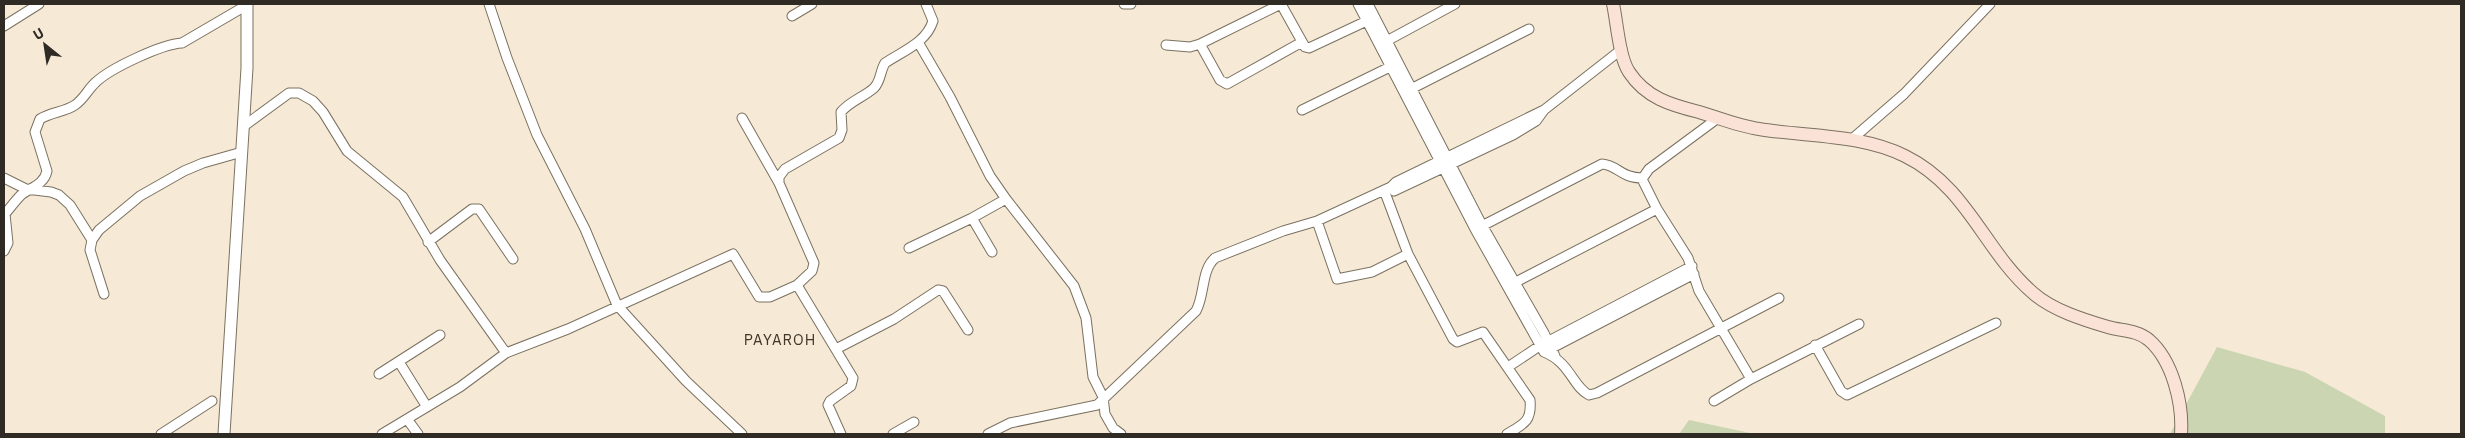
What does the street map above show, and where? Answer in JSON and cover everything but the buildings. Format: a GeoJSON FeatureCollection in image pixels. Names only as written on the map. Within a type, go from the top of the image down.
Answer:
{"type":"FeatureCollection","features":[{"type":"Feature","properties":{"kind":"main road"},"geometry":{"type":"LineString","coordinates":[[1613,4],[1628,71],[1642,89],[1665,103],[1757,129],[1851,140],[1876,145],[1906,157],[1937,177],[1960,200],[2013,272],[2034,294],[2074,314],[2108,327],[2134,332],[2150,341],[2164,362],[2176,387],[2182,420],[2181,434]]}},
{"type":"Feature","properties":{"kind":"street"},"geometry":{"type":"LineString","coordinates":[[4,26],[39,4]]}},
{"type":"Feature","properties":{"kind":"street"},"geometry":{"type":"LineString","coordinates":[[489,4],[507,58],[537,135],[585,228],[617,305],[686,381],[742,434]]}},
{"type":"Feature","properties":{"kind":"street"},"geometry":{"type":"LineString","coordinates":[[779,183],[779,177],[785,169],[839,138],[842,130],[842,112],[845,107],[874,88],[879,81],[885,63],[918,42],[930,30],[933,21],[926,4]]}},
{"type":"Feature","properties":{"kind":"street"},"geometry":{"type":"LineString","coordinates":[[1124,4],[1131,4]]}},
{"type":"Feature","properties":{"kind":"street"},"geometry":{"type":"LineString","coordinates":[[1166,45],[1190,47],[1200,44],[1281,4],[1305,47],[1309,48],[1371,19]]}},
{"type":"Feature","properties":{"kind":"street"},"geometry":{"type":"LineString","coordinates":[[1358,4],[1371,19],[1479,227],[1548,349],[1570,371],[1584,392],[1589,395],[1597,393],[1779,298]]}},
{"type":"Feature","properties":{"kind":"street"},"geometry":{"type":"LineString","coordinates":[[1368,4],[1371,19]]}},
{"type":"Feature","properties":{"kind":"street"},"geometry":{"type":"LineString","coordinates":[[1384,43],[1455,4]]}},
{"type":"Feature","properties":{"kind":"street"},"geometry":{"type":"LineString","coordinates":[[1851,140],[1904,94],[1990,4]]}},
{"type":"Feature","properties":{"kind":"street"},"geometry":{"type":"LineString","coordinates":[[224,434],[244,126],[247,68],[247,5]]}},
{"type":"Feature","properties":{"kind":"street"},"geometry":{"type":"LineString","coordinates":[[4,251],[8,243],[5,214],[23,194],[44,181],[47,171],[35,132],[40,120],[76,105],[98,80],[111,72],[156,49],[172,43],[182,43],[247,5]]}},
{"type":"Feature","properties":{"kind":"street"},"geometry":{"type":"LineString","coordinates":[[792,16],[809,5]]}},
{"type":"Feature","properties":{"kind":"street"},"geometry":{"type":"LineString","coordinates":[[1408,91],[1530,29]]}},
{"type":"Feature","properties":{"kind":"street"},"geometry":{"type":"LineString","coordinates":[[918,42],[959,113],[990,176],[1074,286],[1086,318],[1093,376],[1103,397],[1105,414],[1113,428],[1121,434]]}},
{"type":"Feature","properties":{"kind":"street"},"geometry":{"type":"LineString","coordinates":[[1200,44],[1220,80],[1227,84],[1302,42]]}},
{"type":"Feature","properties":{"kind":"street"},"geometry":{"type":"LineString","coordinates":[[988,434],[1010,423],[1094,406],[1196,312],[1202,299],[1208,263],[1215,258],[1283,231],[1317,221],[1445,162],[1544,110],[1622,49]]}},
{"type":"Feature","properties":{"kind":"street"},"geometry":{"type":"LineString","coordinates":[[1302,110],[1394,65]]}},
{"type":"Feature","properties":{"kind":"street"},"geometry":{"type":"LineString","coordinates":[[244,126],[289,93],[298,93],[313,101],[323,112],[347,151],[403,197],[428,242],[506,354]]}},
{"type":"Feature","properties":{"kind":"street"},"geometry":{"type":"LineString","coordinates":[[382,434],[427,407],[506,354],[568,329],[617,305],[733,254],[759,297],[770,297],[797,285],[812,271],[814,263],[779,183],[742,118]]}},
{"type":"Feature","properties":{"kind":"street"},"geometry":{"type":"LineString","coordinates":[[1643,178],[1649,169],[1718,118]]}},
{"type":"Feature","properties":{"kind":"street"},"geometry":{"type":"LineString","coordinates":[[104,294],[90,250],[92,240],[99,230],[140,196],[190,168],[242,152]]}},
{"type":"Feature","properties":{"kind":"street"},"geometry":{"type":"LineString","coordinates":[[1479,227],[1602,164],[1608,164],[1630,178],[1643,178]]}},
{"type":"Feature","properties":{"kind":"street"},"geometry":{"type":"LineString","coordinates":[[4,178],[16,185],[59,195],[70,205],[92,240]]}},
{"type":"Feature","properties":{"kind":"street"},"geometry":{"type":"LineString","coordinates":[[1643,178],[1657,209],[1693,270],[1699,291],[1751,379]]}},
{"type":"Feature","properties":{"kind":"street"},"geometry":{"type":"LineString","coordinates":[[1384,190],[1408,254],[1453,339],[1456,342],[1483,332],[1530,400],[1531,413],[1520,427],[1507,434]]}},
{"type":"Feature","properties":{"kind":"street"},"geometry":{"type":"LineString","coordinates":[[909,248],[972,218],[1006,199]]}},
{"type":"Feature","properties":{"kind":"street"},"geometry":{"type":"LineString","coordinates":[[428,242],[472,209],[479,208],[513,259]]}},
{"type":"Feature","properties":{"kind":"street"},"geometry":{"type":"LineString","coordinates":[[1511,284],[1657,209]]}},
{"type":"Feature","properties":{"kind":"street"},"geometry":{"type":"LineString","coordinates":[[972,218],[992,252]]}},
{"type":"Feature","properties":{"kind":"street"},"geometry":{"type":"LineString","coordinates":[[1317,221],[1337,279],[1372,272],[1408,254]]}},
{"type":"Feature","properties":{"kind":"street"},"geometry":{"type":"LineString","coordinates":[[1508,367],[1529,355],[1548,349],[1693,270]]}},
{"type":"Feature","properties":{"kind":"street"},"geometry":{"type":"LineString","coordinates":[[797,285],[853,378],[851,386],[830,401],[828,405],[841,434]]}},
{"type":"Feature","properties":{"kind":"street"},"geometry":{"type":"LineString","coordinates":[[836,349],[894,319],[938,290],[943,291],[968,330]]}},
{"type":"Feature","properties":{"kind":"street"},"geometry":{"type":"LineString","coordinates":[[1815,345],[1842,391],[1847,394],[1996,322]]}},
{"type":"Feature","properties":{"kind":"street"},"geometry":{"type":"LineString","coordinates":[[1714,401],[1815,345],[1859,324]]}},
{"type":"Feature","properties":{"kind":"street"},"geometry":{"type":"LineString","coordinates":[[380,374],[440,335]]}},
{"type":"Feature","properties":{"kind":"street"},"geometry":{"type":"LineString","coordinates":[[399,362],[427,407]]}},
{"type":"Feature","properties":{"kind":"street"},"geometry":{"type":"LineString","coordinates":[[161,434],[212,401]]}},
{"type":"Feature","properties":{"kind":"street"},"geometry":{"type":"LineString","coordinates":[[407,419],[418,434]]}},
{"type":"Feature","properties":{"kind":"street"},"geometry":{"type":"LineString","coordinates":[[892,434],[914,422]]}},
{"type":"Feature","properties":{"kind":"green space"},"geometry":{"type":"Polygon","coordinates":[[[2217,347],[2305,372],[2385,416],[2385,434],[2170,434],[2217,347]]]}},
{"type":"Feature","properties":{"kind":"green space"},"geometry":{"type":"Polygon","coordinates":[[[1689,420],[1755,434],[1679,434],[1689,420]]]}},
{"type":"Feature","properties":{"kind":"district","name":"PAYAROH"},"geometry":{"type":"Point","coordinates":[780,339]}}]}
